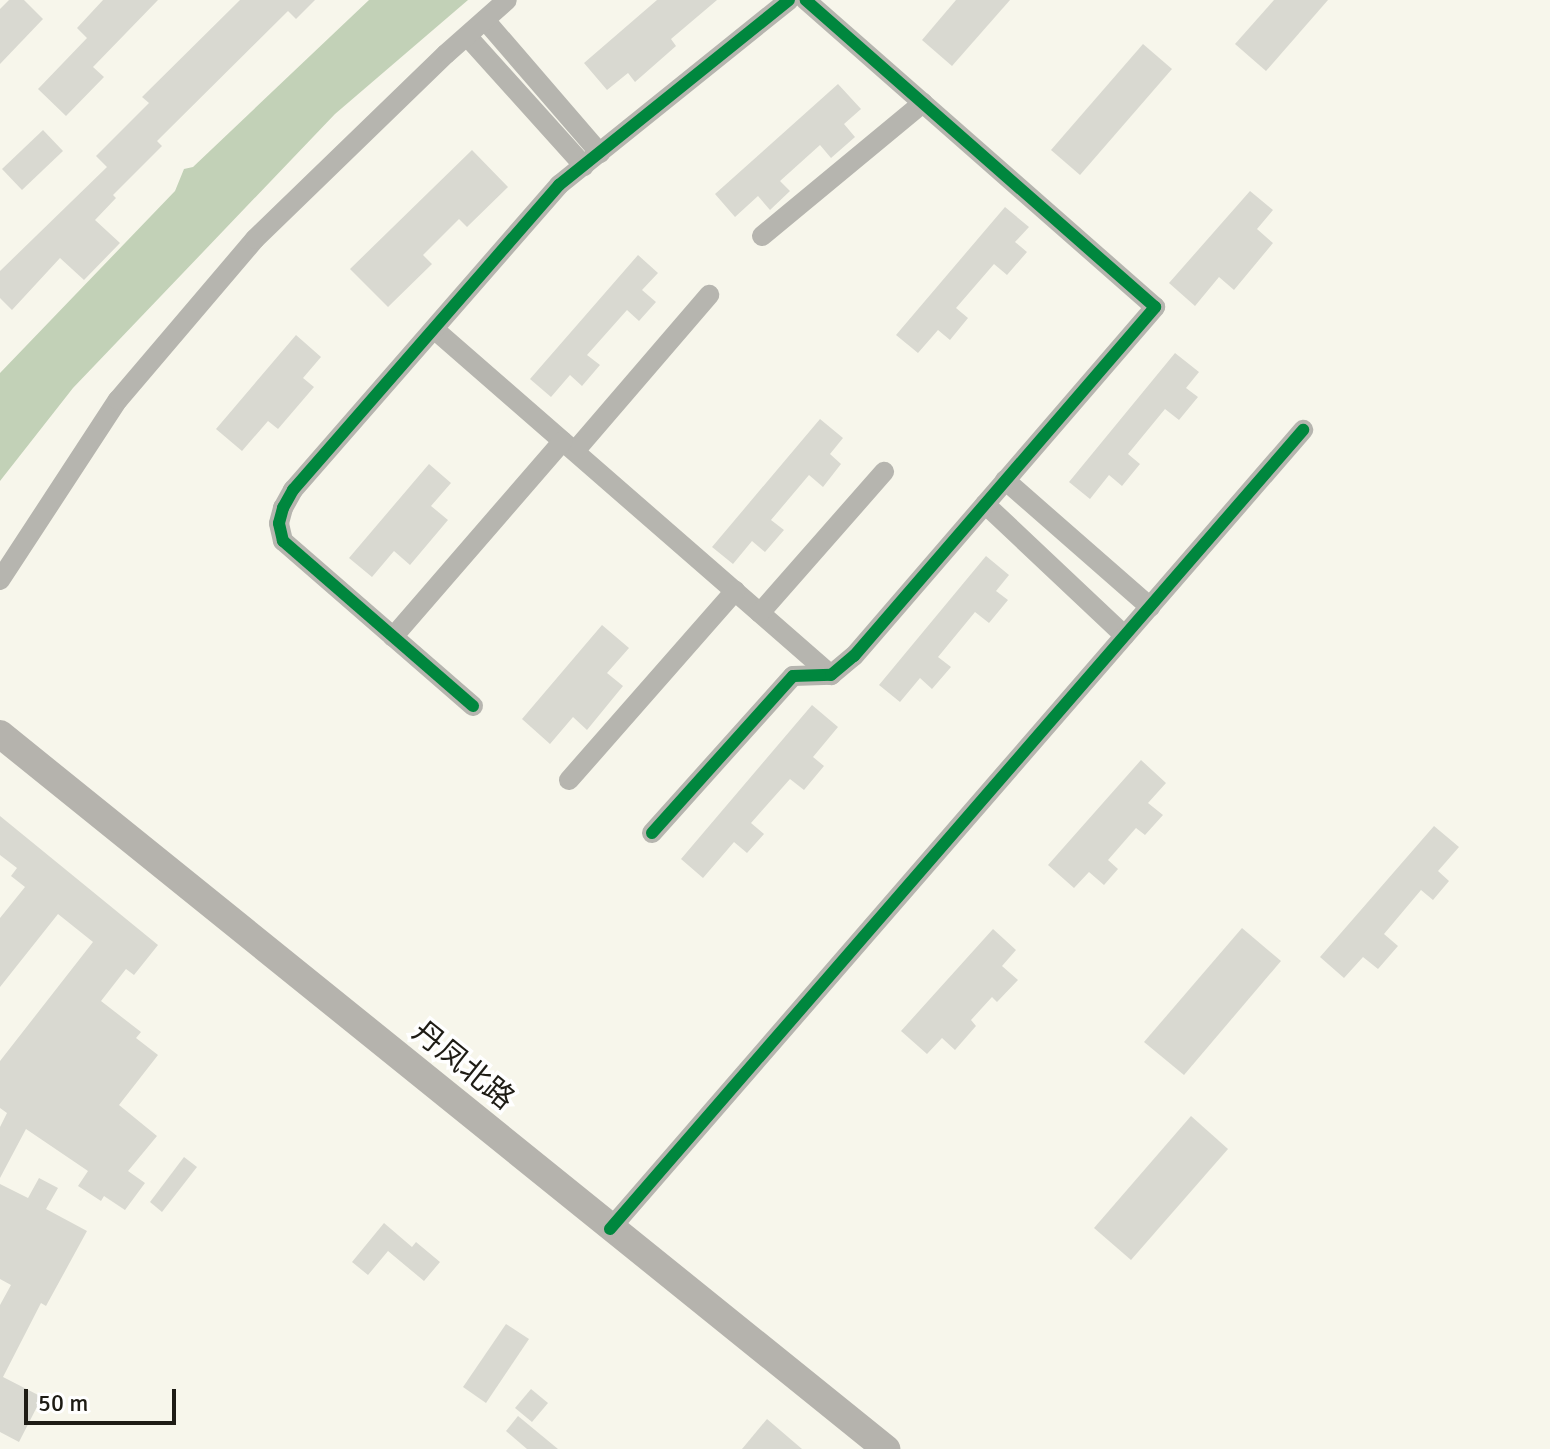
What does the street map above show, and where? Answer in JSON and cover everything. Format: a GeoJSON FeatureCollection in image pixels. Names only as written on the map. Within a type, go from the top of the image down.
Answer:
{"type":"FeatureCollection","features":[{"type":"Feature","properties":{"kind":"main road","name":"丹凤北路"},"geometry":{"type":"LineString","coordinates":[[0,734],[886,1449]]}},
{"type":"Feature","properties":{"kind":"street"},"geometry":{"type":"LineString","coordinates":[[0,580],[118,400],[255,239],[507,0]]}},
{"type":"Feature","properties":{"kind":"street"},"geometry":{"type":"LineString","coordinates":[[473,706],[283,541],[279,523],[293,490],[559,185],[789,0]]}},
{"type":"Feature","properties":{"kind":"street"},"geometry":{"type":"LineString","coordinates":[[652,833],[793,676],[831,675],[854,656],[1155,307],[806,0]]}},
{"type":"Feature","properties":{"kind":"street"},"geometry":{"type":"LineString","coordinates":[[485,20],[592,159]]}},
{"type":"Feature","properties":{"kind":"street"},"geometry":{"type":"LineString","coordinates":[[467,36],[592,159]]}},
{"type":"Feature","properties":{"kind":"street"},"geometry":{"type":"LineString","coordinates":[[762,236],[923,103]]}},
{"type":"Feature","properties":{"kind":"street"},"geometry":{"type":"LineString","coordinates":[[393,637],[709,295]]}},
{"type":"Feature","properties":{"kind":"street"},"geometry":{"type":"LineString","coordinates":[[434,329],[831,675]]}},
{"type":"Feature","properties":{"kind":"street"},"geometry":{"type":"LineString","coordinates":[[610,1229],[1303,430]]}},
{"type":"Feature","properties":{"kind":"street"},"geometry":{"type":"LineString","coordinates":[[760,613],[884,472]]}},
{"type":"Feature","properties":{"kind":"street"},"geometry":{"type":"LineString","coordinates":[[1005,480],[1150,607]]}},
{"type":"Feature","properties":{"kind":"street"},"geometry":{"type":"LineString","coordinates":[[985,504],[1125,636]]}},
{"type":"Feature","properties":{"kind":"street"},"geometry":{"type":"LineString","coordinates":[[569,780],[735,591]]}},
{"type":"Feature","properties":{"kind":"shaded area"},"geometry":{"type":"Polygon","coordinates":[[[369,0],[468,0],[335,114],[73,388],[0,481],[0,373],[175,191],[184,169],[193,167],[369,0]]]}},
{"type":"Feature","properties":{"kind":"building"},"geometry":{"type":"Polygon","coordinates":[[[9,0],[24,0],[43,19],[0,64],[0,9],[9,0]]]}},
{"type":"Feature","properties":{"kind":"building"},"geometry":{"type":"Polygon","coordinates":[[[103,0],[158,0],[93,67],[104,77],[66,116],[38,89],[87,38],[77,28],[103,0]]]}},
{"type":"Feature","properties":{"kind":"building"},"geometry":{"type":"Polygon","coordinates":[[[240,0],[315,0],[296,19],[288,11],[157,141],[162,146],[113,195],[116,198],[95,220],[120,243],[84,280],[60,258],[12,310],[0,298],[0,271],[107,167],[96,156],[149,103],[142,97],[240,0]]]}},
{"type":"Feature","properties":{"kind":"building"},"geometry":{"type":"Polygon","coordinates":[[[657,0],[717,0],[671,39],[676,46],[635,82],[628,73],[607,90],[584,63],[657,0]]]}},
{"type":"Feature","properties":{"kind":"building"},"geometry":{"type":"Polygon","coordinates":[[[956,0],[1010,0],[952,66],[922,40],[956,0]]]}},
{"type":"Feature","properties":{"kind":"building"},"geometry":{"type":"Polygon","coordinates":[[[1274,0],[1328,0],[1266,71],[1235,44],[1274,0]]]}},
{"type":"Feature","properties":{"kind":"building"},"geometry":{"type":"Polygon","coordinates":[[[1143,44],[1172,69],[1080,175],[1051,150],[1143,44]]]}},
{"type":"Feature","properties":{"kind":"building"},"geometry":{"type":"Polygon","coordinates":[[[838,84],[861,109],[844,124],[855,137],[831,158],[820,145],[780,181],[790,191],[770,210],[758,196],[735,217],[715,194],[838,84]]]}},
{"type":"Feature","properties":{"kind":"building"},"geometry":{"type":"Polygon","coordinates":[[[43,130],[63,151],[22,190],[2,169],[43,130]]]}},
{"type":"Feature","properties":{"kind":"building"},"geometry":{"type":"Polygon","coordinates":[[[472,150],[508,187],[467,227],[459,219],[423,255],[432,264],[388,307],[350,269],[472,150]]]}},
{"type":"Feature","properties":{"kind":"building"},"geometry":{"type":"Polygon","coordinates":[[[1250,191],[1273,210],[1257,229],[1273,243],[1234,290],[1219,277],[1195,306],[1169,283],[1250,191]]]}},
{"type":"Feature","properties":{"kind":"building"},"geometry":{"type":"Polygon","coordinates":[[[1005,207],[1029,227],[1015,242],[1027,252],[1007,275],[994,264],[956,308],[968,318],[950,340],[938,330],[918,353],[896,335],[1005,207]]]}},
{"type":"Feature","properties":{"kind":"building"},"geometry":{"type":"Polygon","coordinates":[[[638,255],[658,273],[642,290],[656,302],[639,321],[627,310],[587,355],[600,365],[582,386],[570,375],[551,397],[530,379],[638,255]]]}},
{"type":"Feature","properties":{"kind":"building"},"geometry":{"type":"Polygon","coordinates":[[[296,335],[321,357],[303,378],[314,387],[278,429],[268,421],[242,451],[216,429],[296,335]]]}},
{"type":"Feature","properties":{"kind":"building"},"geometry":{"type":"Polygon","coordinates":[[[1175,353],[1199,372],[1186,388],[1198,397],[1179,420],[1165,409],[1128,454],[1140,464],[1122,486],[1109,475],[1090,499],[1069,482],[1175,353]]]}},
{"type":"Feature","properties":{"kind":"building"},"geometry":{"type":"Polygon","coordinates":[[[820,419],[843,438],[830,454],[841,464],[823,487],[809,475],[771,520],[784,530],[765,552],[752,541],[733,564],[712,547],[820,419]]]}},
{"type":"Feature","properties":{"kind":"building"},"geometry":{"type":"Polygon","coordinates":[[[429,464],[451,483],[431,506],[448,520],[410,565],[394,551],[372,577],[349,558],[429,464]]]}},
{"type":"Feature","properties":{"kind":"building"},"geometry":{"type":"Polygon","coordinates":[[[986,556],[1009,575],[996,591],[1008,600],[989,623],[975,612],[938,657],[951,667],[932,689],[920,678],[900,702],[879,685],[986,556]]]}},
{"type":"Feature","properties":{"kind":"building"},"geometry":{"type":"Polygon","coordinates":[[[602,625],[629,648],[607,673],[623,686],[587,730],[573,717],[550,744],[522,719],[602,625]]]}},
{"type":"Feature","properties":{"kind":"building"},"geometry":{"type":"Polygon","coordinates":[[[812,705],[838,727],[813,757],[824,766],[804,790],[790,779],[751,823],[764,834],[747,853],[734,842],[703,878],[681,859],[812,705]]]}},
{"type":"Feature","properties":{"kind":"building"},"geometry":{"type":"Polygon","coordinates":[[[1141,760],[1166,783],[1148,803],[1163,815],[1145,835],[1136,828],[1108,860],[1118,869],[1104,885],[1089,872],[1074,888],[1048,865],[1141,760]]]}},
{"type":"Feature","properties":{"kind":"building"},"geometry":{"type":"Polygon","coordinates":[[[0,816],[158,945],[134,975],[126,969],[101,1001],[141,1032],[136,1038],[158,1055],[119,1105],[157,1136],[128,1171],[145,1183],[125,1210],[104,1196],[101,1201],[78,1186],[88,1171],[26,1129],[0,1178],[0,1127],[7,1113],[0,1108],[0,1061],[93,942],[58,914],[0,987],[0,918],[25,887],[11,876],[17,868],[0,855],[0,816]]]}},
{"type":"Feature","properties":{"kind":"building"},"geometry":{"type":"Polygon","coordinates":[[[1434,826],[1459,847],[1438,871],[1449,881],[1433,900],[1421,890],[1384,934],[1398,946],[1378,969],[1363,957],[1344,978],[1320,957],[1434,826]]]}},
{"type":"Feature","properties":{"kind":"building"},"geometry":{"type":"Polygon","coordinates":[[[1242,928],[1281,961],[1184,1075],[1144,1042],[1242,928]]]}},
{"type":"Feature","properties":{"kind":"building"},"geometry":{"type":"Polygon","coordinates":[[[993,929],[1016,950],[1002,966],[1018,980],[997,1002],[992,997],[971,1020],[976,1026],[955,1050],[942,1038],[927,1054],[901,1031],[993,929]]]}},
{"type":"Feature","properties":{"kind":"building"},"geometry":{"type":"Polygon","coordinates":[[[1191,1116],[1228,1149],[1131,1260],[1094,1228],[1191,1116]]]}},
{"type":"Feature","properties":{"kind":"building"},"geometry":{"type":"Polygon","coordinates":[[[184,1157],[197,1167],[162,1212],[150,1202],[184,1157]]]}},
{"type":"Feature","properties":{"kind":"building"},"geometry":{"type":"Polygon","coordinates":[[[39,1178],[58,1188],[46,1209],[87,1231],[46,1306],[41,1303],[3,1377],[42,1397],[19,1442],[0,1432],[0,1305],[11,1285],[0,1279],[0,1184],[28,1198],[39,1178]]]}},
{"type":"Feature","properties":{"kind":"building"},"geometry":{"type":"Polygon","coordinates":[[[384,1223],[412,1247],[416,1242],[440,1262],[424,1281],[388,1251],[368,1275],[352,1262],[384,1223]]]}},
{"type":"Feature","properties":{"kind":"building"},"geometry":{"type":"Polygon","coordinates":[[[506,1324],[529,1339],[486,1403],[463,1387],[506,1324]]]}},
{"type":"Feature","properties":{"kind":"building"},"geometry":{"type":"Polygon","coordinates":[[[531,1389],[548,1403],[532,1422],[515,1408],[531,1389]]]}},
{"type":"Feature","properties":{"kind":"building"},"geometry":{"type":"Polygon","coordinates":[[[518,1416],[558,1449],[527,1449],[506,1431],[518,1416]]]}},
{"type":"Feature","properties":{"kind":"building"},"geometry":{"type":"Polygon","coordinates":[[[767,1419],[802,1449],[742,1449],[767,1419]]]}},
{"type":"Feature","properties":{"kind":"cycle path"},"geometry":{"type":"LineString","coordinates":[[473,706],[283,541],[279,523],[283,508],[293,490],[559,185],[789,0]]}},
{"type":"Feature","properties":{"kind":"cycle path"},"geometry":{"type":"LineString","coordinates":[[652,833],[793,676],[831,675],[854,656],[1155,307],[806,0]]}},
{"type":"Feature","properties":{"kind":"cycle path"},"geometry":{"type":"LineString","coordinates":[[610,1229],[1303,430]]}}]}
